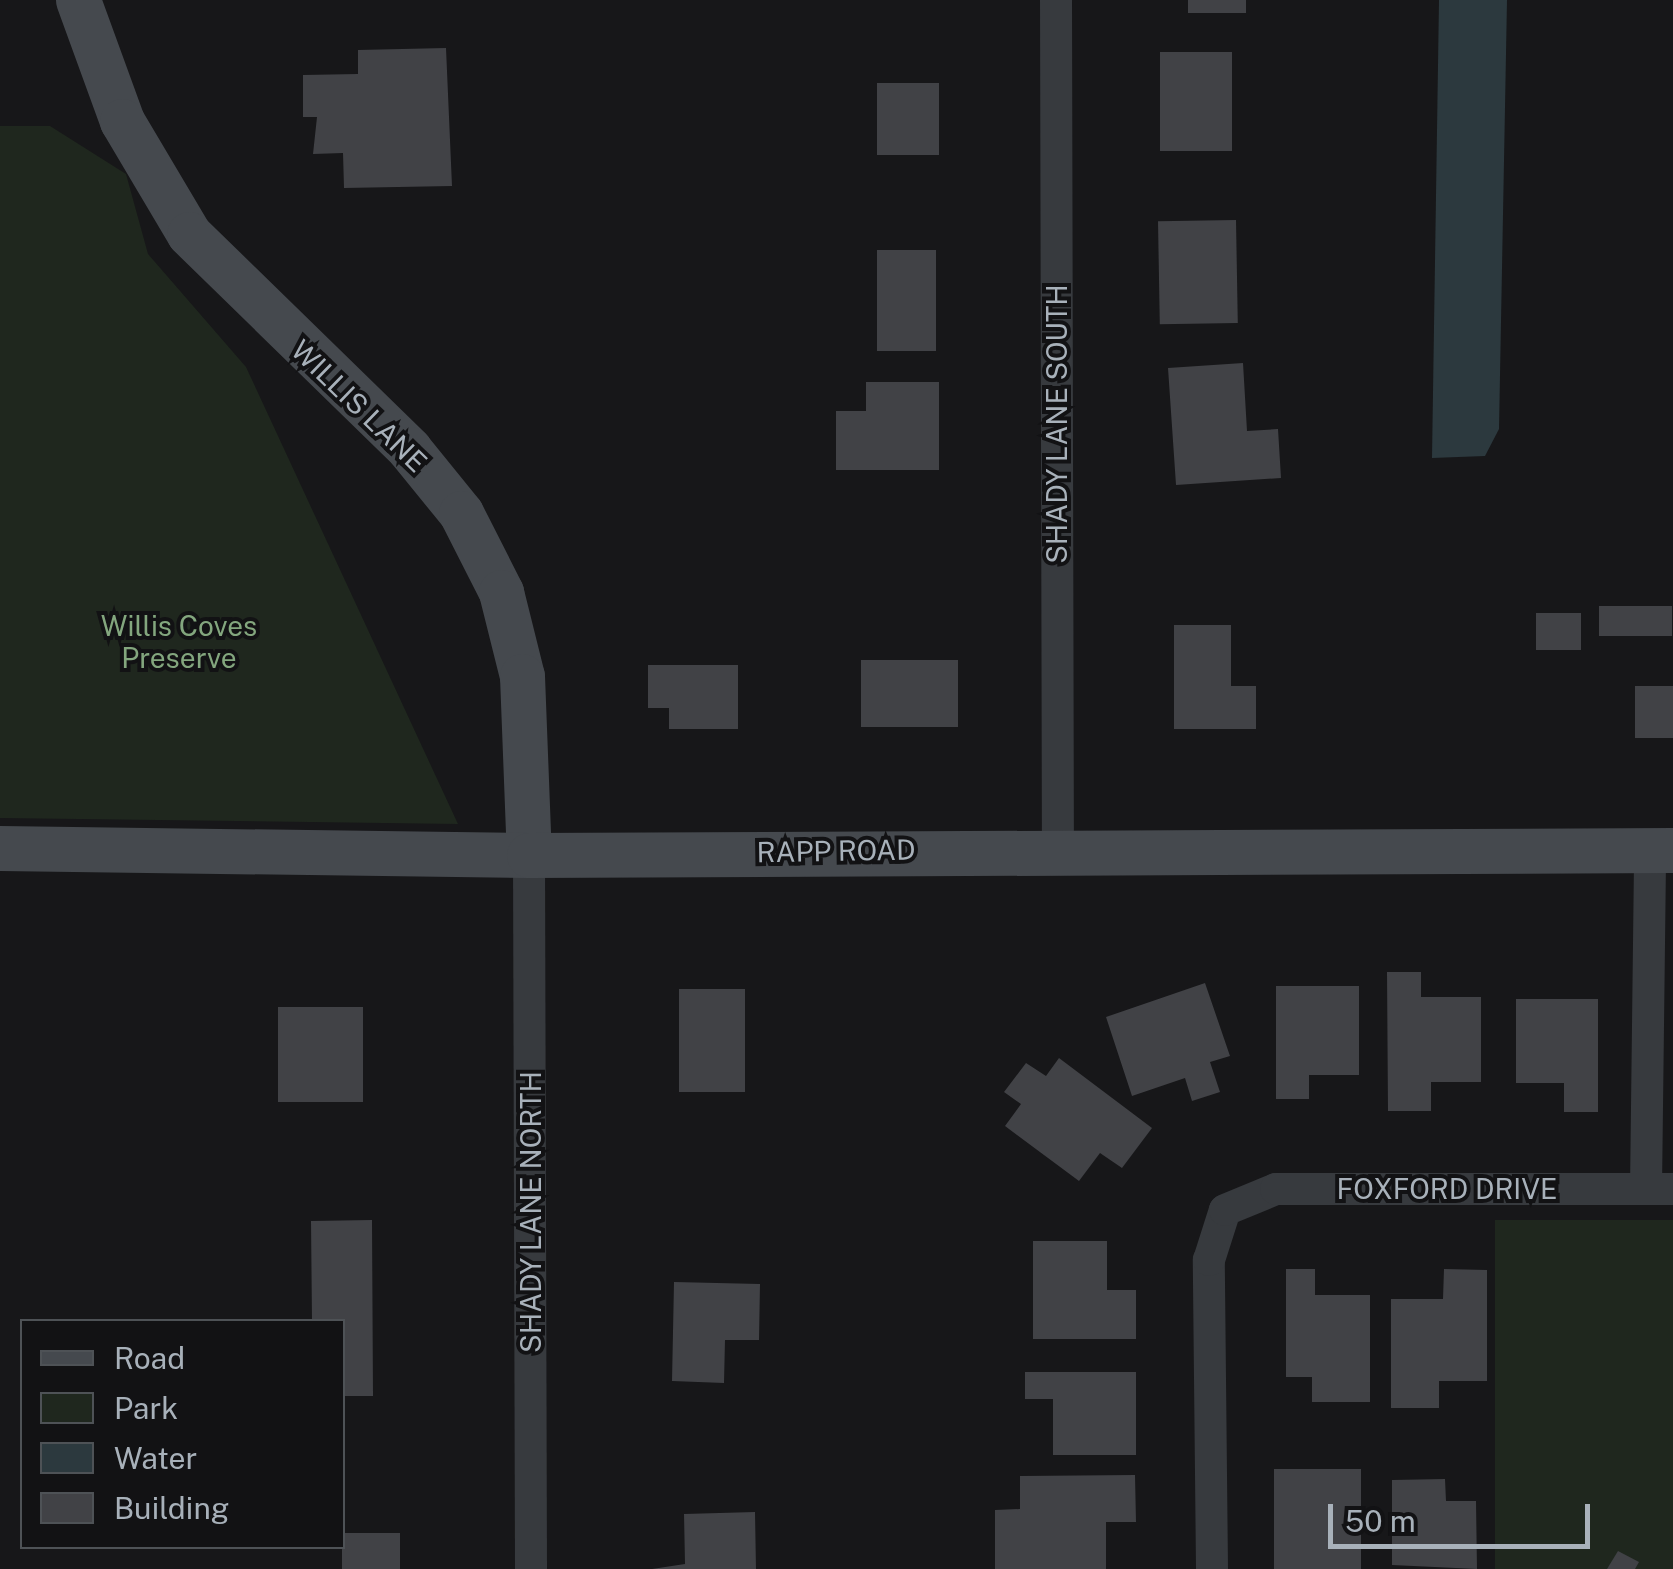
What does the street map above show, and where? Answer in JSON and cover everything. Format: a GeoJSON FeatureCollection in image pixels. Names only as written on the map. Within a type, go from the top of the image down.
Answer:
{"type":"FeatureCollection","features":[{"type":"Feature","properties":{"kind":"street","name":"WILLIS LANE"},"geometry":{"type":"LineString","coordinates":[[78,0],[122,122],[189,234],[409,449],[469,529],[501,592],[522,676],[529,855]]}},
{"type":"Feature","properties":{"kind":"street","name":"SHADY LANE SOUTH"},"geometry":{"type":"LineString","coordinates":[[1056,0],[1058,849]]}},
{"type":"Feature","properties":{"kind":"street","name":"RAPP ROAD"},"geometry":{"type":"LineString","coordinates":[[0,848],[529,855],[1058,849],[1662,850]]}},
{"type":"Feature","properties":{"kind":"street"},"geometry":{"type":"LineString","coordinates":[[1660,1190],[1662,850]]}},
{"type":"Feature","properties":{"kind":"street","name":"SHADY LANE NORTH"},"geometry":{"type":"LineString","coordinates":[[529,855],[531,1569]]}},
{"type":"Feature","properties":{"kind":"street","name":"FOXFORD DRIVE"},"geometry":{"type":"LineString","coordinates":[[1212,1569],[1208,1260],[1225,1210],[1276,1190],[1660,1190]]}},
{"type":"Feature","properties":{"kind":"green space","name":"Willis Coves Preserve"},"geometry":{"type":"Polygon","coordinates":[[[0,126],[50,126],[126,174],[148,254],[246,367],[458,824],[0,818],[0,126]]]}},
{"type":"Feature","properties":{"kind":"green space"},"geometry":{"type":"Polygon","coordinates":[[[1495,1220],[1673,1220],[1673,1569],[1495,1569],[1495,1220]]]}},
{"type":"Feature","properties":{"kind":"water"},"geometry":{"type":"Polygon","coordinates":[[[1439,0],[1507,0],[1499,429],[1485,456],[1432,458],[1439,0]]]}},
{"type":"Feature","properties":{"kind":"building"},"geometry":{"type":"Polygon","coordinates":[[[1188,0],[1246,0],[1246,13],[1188,13],[1188,0]]]}},
{"type":"Feature","properties":{"kind":"building"},"geometry":{"type":"Polygon","coordinates":[[[446,48],[452,186],[344,188],[343,153],[313,154],[317,117],[303,117],[303,75],[358,74],[358,50],[446,48]]]}},
{"type":"Feature","properties":{"kind":"building"},"geometry":{"type":"Polygon","coordinates":[[[1160,52],[1232,52],[1232,151],[1160,151],[1160,52]]]}},
{"type":"Feature","properties":{"kind":"building"},"geometry":{"type":"Polygon","coordinates":[[[877,83],[939,83],[939,155],[877,155],[877,83]]]}},
{"type":"Feature","properties":{"kind":"building"},"geometry":{"type":"Polygon","coordinates":[[[1236,220],[1238,323],[1160,324],[1158,221],[1236,220]]]}},
{"type":"Feature","properties":{"kind":"building"},"geometry":{"type":"Polygon","coordinates":[[[877,250],[936,250],[936,351],[877,351],[877,250]]]}},
{"type":"Feature","properties":{"kind":"building"},"geometry":{"type":"Polygon","coordinates":[[[1243,363],[1247,431],[1278,429],[1281,478],[1176,485],[1168,368],[1243,363]]]}},
{"type":"Feature","properties":{"kind":"building"},"geometry":{"type":"Polygon","coordinates":[[[866,382],[939,382],[939,470],[836,470],[836,411],[866,411],[866,382]]]}},
{"type":"Feature","properties":{"kind":"building"},"geometry":{"type":"Polygon","coordinates":[[[1599,606],[1672,606],[1672,636],[1599,636],[1599,606]]]}},
{"type":"Feature","properties":{"kind":"building"},"geometry":{"type":"Polygon","coordinates":[[[1536,613],[1581,613],[1581,650],[1536,650],[1536,613]]]}},
{"type":"Feature","properties":{"kind":"building"},"geometry":{"type":"Polygon","coordinates":[[[1174,625],[1231,625],[1231,686],[1256,686],[1256,729],[1174,729],[1174,625]]]}},
{"type":"Feature","properties":{"kind":"building"},"geometry":{"type":"Polygon","coordinates":[[[861,660],[958,660],[958,727],[861,727],[861,660]]]}},
{"type":"Feature","properties":{"kind":"building"},"geometry":{"type":"Polygon","coordinates":[[[648,665],[738,665],[738,729],[669,729],[669,708],[648,708],[648,665]]]}},
{"type":"Feature","properties":{"kind":"building"},"geometry":{"type":"Polygon","coordinates":[[[1635,686],[1673,686],[1673,738],[1635,738],[1635,686]]]}},
{"type":"Feature","properties":{"kind":"building"},"geometry":{"type":"Polygon","coordinates":[[[1387,972],[1421,972],[1421,997],[1481,997],[1481,1082],[1431,1082],[1431,1111],[1388,1111],[1387,972]]]}},
{"type":"Feature","properties":{"kind":"building"},"geometry":{"type":"Polygon","coordinates":[[[1205,983],[1230,1056],[1210,1062],[1220,1092],[1192,1101],[1185,1078],[1132,1096],[1106,1017],[1205,983]]]}},
{"type":"Feature","properties":{"kind":"building"},"geometry":{"type":"Polygon","coordinates":[[[1276,986],[1359,986],[1359,1075],[1309,1075],[1309,1099],[1276,1099],[1276,986]]]}},
{"type":"Feature","properties":{"kind":"building"},"geometry":{"type":"Polygon","coordinates":[[[679,989],[745,989],[745,1092],[679,1092],[679,989]]]}},
{"type":"Feature","properties":{"kind":"building"},"geometry":{"type":"Polygon","coordinates":[[[1516,999],[1598,999],[1598,1112],[1564,1112],[1564,1083],[1516,1083],[1516,999]]]}},
{"type":"Feature","properties":{"kind":"building"},"geometry":{"type":"Polygon","coordinates":[[[278,1007],[363,1007],[363,1102],[278,1102],[278,1007]]]}},
{"type":"Feature","properties":{"kind":"building"},"geometry":{"type":"Polygon","coordinates":[[[1059,1058],[1152,1128],[1122,1168],[1100,1153],[1079,1181],[1005,1126],[1021,1104],[1004,1092],[1026,1063],[1046,1076],[1059,1058]]]}},
{"type":"Feature","properties":{"kind":"building"},"geometry":{"type":"Polygon","coordinates":[[[372,1220],[373,1396],[345,1396],[345,1319],[312,1319],[311,1221],[372,1220]]]}},
{"type":"Feature","properties":{"kind":"building"},"geometry":{"type":"Polygon","coordinates":[[[1033,1241],[1107,1241],[1107,1290],[1136,1290],[1136,1339],[1033,1339],[1033,1241]]]}},
{"type":"Feature","properties":{"kind":"building"},"geometry":{"type":"Polygon","coordinates":[[[1286,1269],[1315,1269],[1315,1295],[1370,1295],[1370,1402],[1312,1402],[1312,1377],[1286,1377],[1286,1269]]]}},
{"type":"Feature","properties":{"kind":"building"},"geometry":{"type":"Polygon","coordinates":[[[1444,1269],[1487,1270],[1487,1381],[1439,1381],[1439,1408],[1391,1408],[1391,1299],[1443,1299],[1444,1269]]]}},
{"type":"Feature","properties":{"kind":"building"},"geometry":{"type":"Polygon","coordinates":[[[674,1282],[760,1284],[759,1340],[725,1340],[724,1383],[672,1381],[674,1282]]]}},
{"type":"Feature","properties":{"kind":"building"},"geometry":{"type":"Polygon","coordinates":[[[1025,1372],[1136,1372],[1136,1455],[1053,1455],[1053,1399],[1025,1399],[1025,1372]]]}},
{"type":"Feature","properties":{"kind":"building"},"geometry":{"type":"Polygon","coordinates":[[[1274,1469],[1361,1469],[1361,1569],[1274,1569],[1274,1469]]]}},
{"type":"Feature","properties":{"kind":"building"},"geometry":{"type":"Polygon","coordinates":[[[1135,1475],[1136,1522],[1106,1522],[1106,1569],[995,1569],[995,1510],[1020,1509],[1020,1476],[1135,1475]]]}},
{"type":"Feature","properties":{"kind":"building"},"geometry":{"type":"Polygon","coordinates":[[[1445,1479],[1446,1501],[1476,1501],[1477,1569],[1392,1565],[1392,1480],[1445,1479]]]}},
{"type":"Feature","properties":{"kind":"building"},"geometry":{"type":"Polygon","coordinates":[[[755,1512],[756,1569],[652,1569],[685,1564],[684,1514],[755,1512]]]}},
{"type":"Feature","properties":{"kind":"building"},"geometry":{"type":"Polygon","coordinates":[[[345,1533],[400,1533],[400,1569],[342,1569],[345,1533]]]}},
{"type":"Feature","properties":{"kind":"building"},"geometry":{"type":"Polygon","coordinates":[[[1618,1551],[1639,1562],[1635,1569],[1607,1569],[1618,1551]]]}}]}
